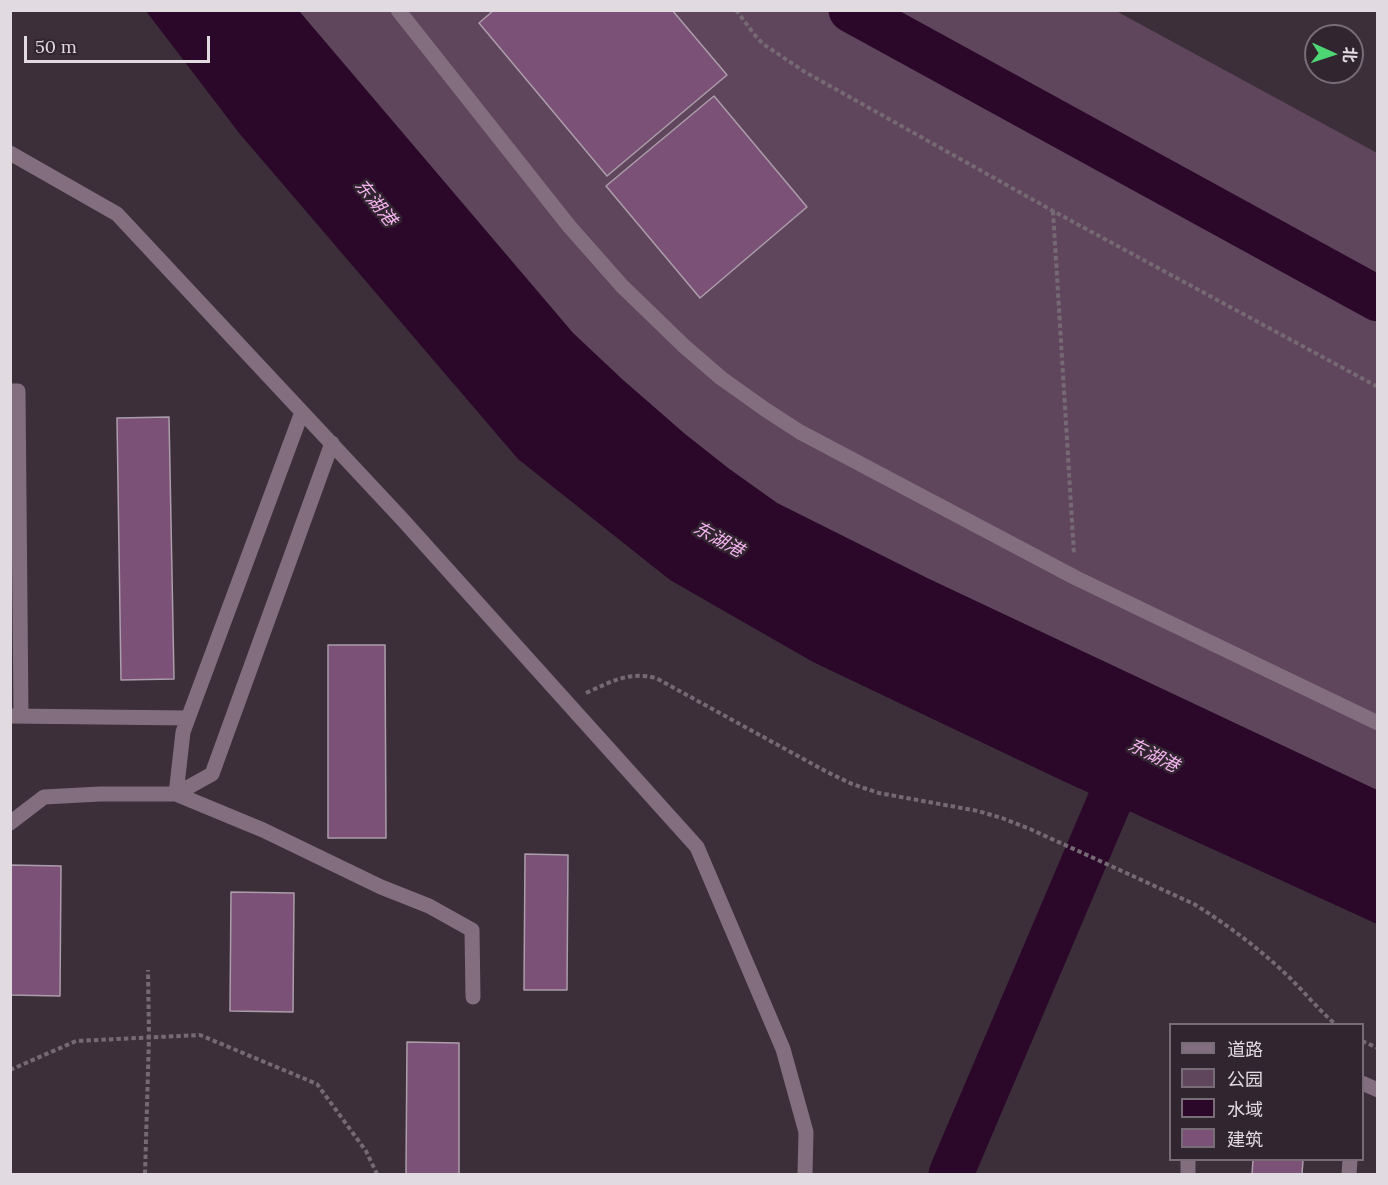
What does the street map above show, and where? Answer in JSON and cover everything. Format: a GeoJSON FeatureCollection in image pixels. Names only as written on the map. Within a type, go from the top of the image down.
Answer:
{"type":"FeatureCollection","features":[{"type":"Feature","properties":{"kind":"street"},"geometry":{"type":"LineString","coordinates":[[398,10],[569,226],[622,286],[721,378],[800,432],[1076,578],[1377,723]]}},
{"type":"Feature","properties":{"kind":"street"},"geometry":{"type":"LineString","coordinates":[[10,153],[117,214],[410,528],[697,847],[783,1049],[806,1132],[805,1174]]}},
{"type":"Feature","properties":{"kind":"street"},"geometry":{"type":"LineString","coordinates":[[10,391],[18,391],[16,716],[189,718]]}},
{"type":"Feature","properties":{"kind":"street"},"geometry":{"type":"LineString","coordinates":[[176,794],[183,732],[302,412]]}},
{"type":"Feature","properties":{"kind":"street"},"geometry":{"type":"LineString","coordinates":[[176,794],[212,774],[332,443]]}},
{"type":"Feature","properties":{"kind":"street"},"geometry":{"type":"LineString","coordinates":[[10,823],[44,797],[176,794],[263,830],[381,887],[429,906],[472,930],[473,997]]}},
{"type":"Feature","properties":{"kind":"path"},"geometry":{"type":"LineString","coordinates":[[736,10],[763,44],[805,72],[1053,211],[1377,387]]}},
{"type":"Feature","properties":{"kind":"path"},"geometry":{"type":"LineString","coordinates":[[1053,211],[1076,578]]}},
{"type":"Feature","properties":{"kind":"path"},"geometry":{"type":"LineString","coordinates":[[567,702],[621,677],[640,675],[656,678],[852,784],[879,793],[978,811],[1002,818],[1202,908],[1291,979],[1334,1023]]}},
{"type":"Feature","properties":{"kind":"path"},"geometry":{"type":"LineString","coordinates":[[145,1174],[149,1037],[148,970]]}},
{"type":"Feature","properties":{"kind":"path"},"geometry":{"type":"LineString","coordinates":[[10,1070],[76,1041],[200,1035],[317,1084],[366,1151],[377,1174]]}},
{"type":"Feature","properties":{"kind":"green space"},"geometry":{"type":"Polygon","coordinates":[[[299,11],[1116,11],[1377,153],[1377,790],[927,578],[777,503],[728,468],[623,380],[573,333],[299,11]]]}},
{"type":"Feature","properties":{"kind":"water","name":"东湖港"},"geometry":{"type":"Polygon","coordinates":[[[146,11],[299,11],[573,333],[685,434],[728,468],[777,503],[927,578],[1377,790],[1377,924],[1063,781],[813,662],[670,580],[518,459],[239,133],[146,11]]]}},
{"type":"Feature","properties":{"kind":"building"},"geometry":{"type":"Polygon","coordinates":[[[494,10],[672,10],[727,75],[607,176],[479,23],[494,10]]]}},
{"type":"Feature","properties":{"kind":"building"},"geometry":{"type":"Polygon","coordinates":[[[714,96],[807,207],[700,298],[606,186],[714,96]]]}},
{"type":"Feature","properties":{"kind":"building"},"geometry":{"type":"Polygon","coordinates":[[[169,417],[174,679],[121,680],[117,418],[169,417]]]}},
{"type":"Feature","properties":{"kind":"building"},"geometry":{"type":"Polygon","coordinates":[[[328,645],[385,645],[386,838],[328,838],[328,645]]]}},
{"type":"Feature","properties":{"kind":"building"},"geometry":{"type":"Polygon","coordinates":[[[525,854],[568,855],[567,990],[524,990],[525,854]]]}},
{"type":"Feature","properties":{"kind":"building"},"geometry":{"type":"Polygon","coordinates":[[[10,865],[61,866],[60,996],[10,995],[10,865]]]}},
{"type":"Feature","properties":{"kind":"building"},"geometry":{"type":"Polygon","coordinates":[[[231,892],[294,893],[293,1012],[230,1011],[231,892]]]}},
{"type":"Feature","properties":{"kind":"building"},"geometry":{"type":"Polygon","coordinates":[[[407,1042],[459,1043],[459,1174],[406,1174],[407,1042]]]}},
{"type":"Feature","properties":{"kind":"building"},"geometry":{"type":"Polygon","coordinates":[[[1253,1161],[1303,1161],[1302,1174],[1252,1174],[1253,1161]]]}},
{"type":"Feature","properties":{"kind":"waterway"},"geometry":{"type":"LineString","coordinates":[[851,10],[1378,299]]}},
{"type":"Feature","properties":{"kind":"waterway","name":"东湖港"},"geometry":{"type":"LineString","coordinates":[[951,1174],[1133,746]]}}]}
